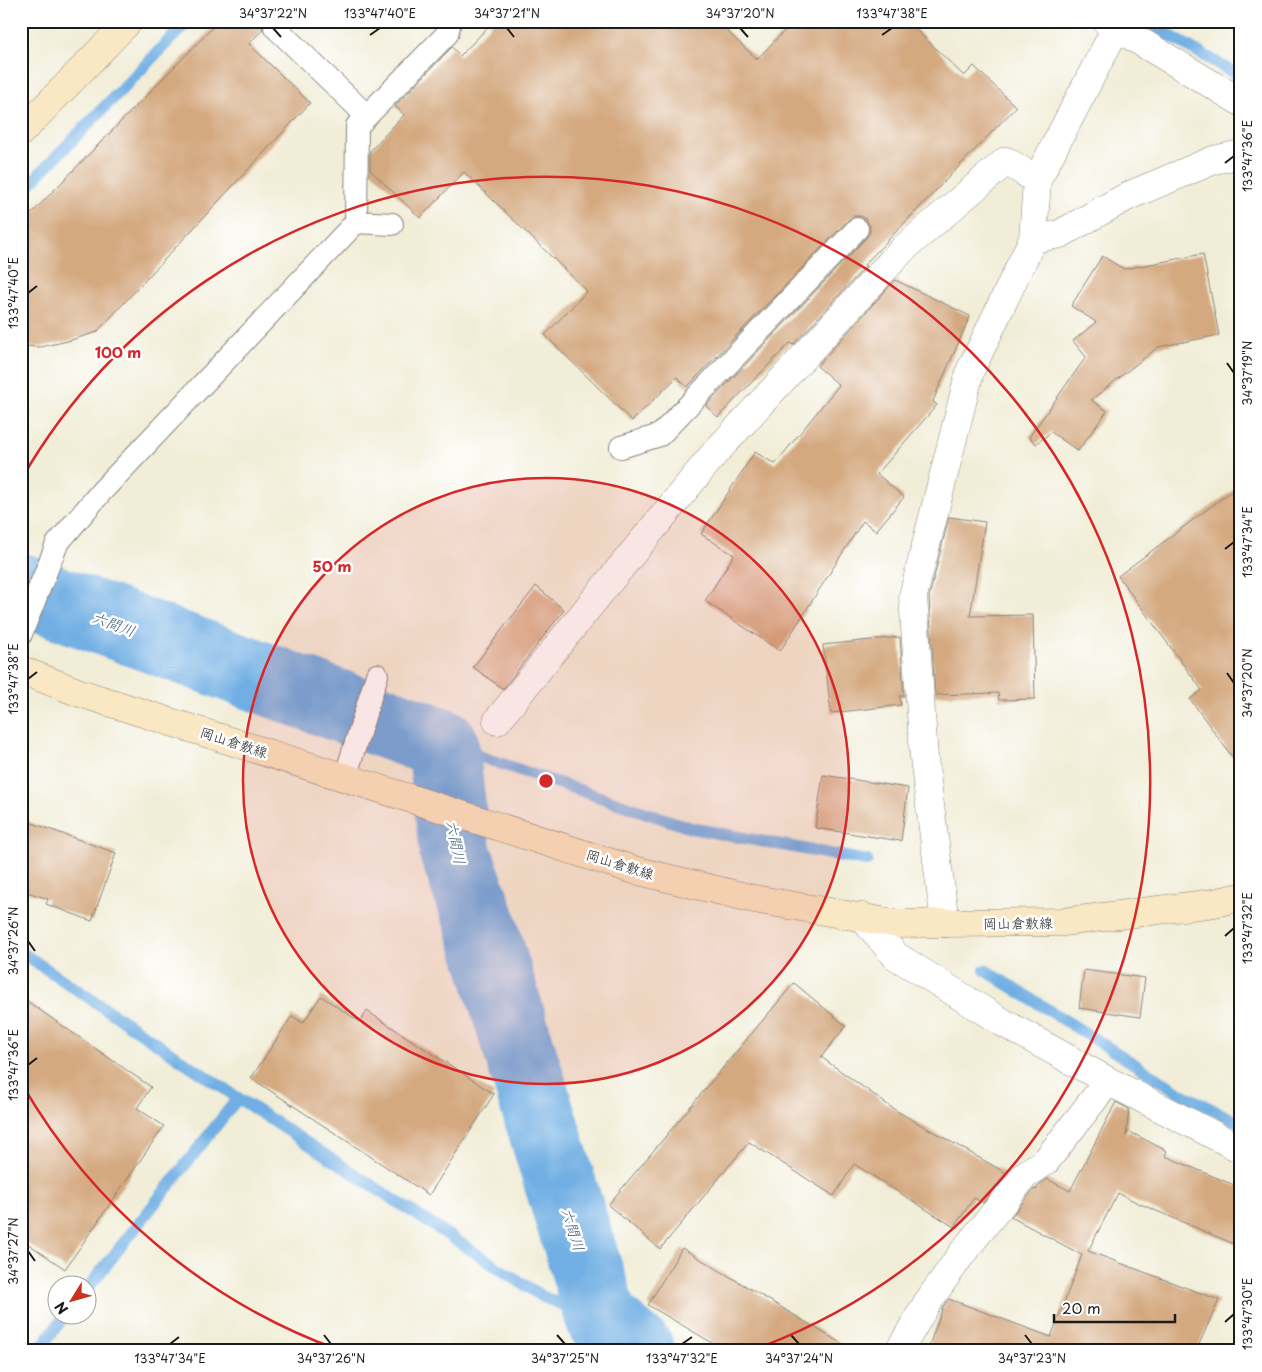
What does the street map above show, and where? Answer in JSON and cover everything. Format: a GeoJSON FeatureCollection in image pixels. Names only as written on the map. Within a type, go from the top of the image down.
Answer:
{"type":"FeatureCollection","features":[{"type":"Feature","properties":{"kind":"main road"},"geometry":{"type":"LineString","coordinates":[[21,132],[129,21]]}},
{"type":"Feature","properties":{"kind":"main road","name":"岡山倉敷線"},"geometry":{"type":"LineString","coordinates":[[21,670],[80,693],[413,801],[497,825],[634,870],[754,899],[900,924],[945,924],[1063,922],[1214,904],[1241,897]]}},
{"type":"Feature","properties":{"kind":"street"},"geometry":{"type":"LineString","coordinates":[[945,924],[924,758],[913,596],[970,371],[1033,239],[1037,180],[1111,24],[1241,102]]}},
{"type":"Feature","properties":{"kind":"street"},"geometry":{"type":"LineString","coordinates":[[1033,239],[1060,234],[1128,196],[1214,160],[1241,154]]}},
{"type":"Feature","properties":{"kind":"street"},"geometry":{"type":"LineString","coordinates":[[497,721],[714,454],[903,249],[1006,161],[1037,180]]}},
{"type":"Feature","properties":{"kind":"street"},"geometry":{"type":"LineString","coordinates":[[862,917],[896,956],[1002,1022],[1108,1081],[1241,1149]]}},
{"type":"Feature","properties":{"kind":"street"},"geometry":{"type":"LineString","coordinates":[[899,1351],[927,1303],[963,1252],[1025,1175],[1046,1161],[1108,1081]]}},
{"type":"Feature","properties":{"kind":"lane"},"geometry":{"type":"LineString","coordinates":[[22,633],[57,544],[101,492],[356,222],[357,126],[447,34],[450,21]]}},
{"type":"Feature","properties":{"kind":"lane"},"geometry":{"type":"LineString","coordinates":[[274,27],[367,116]]}},
{"type":"Feature","properties":{"kind":"lane"},"geometry":{"type":"LineString","coordinates":[[356,222],[392,224]]}},
{"type":"Feature","properties":{"kind":"lane"},"geometry":{"type":"LineString","coordinates":[[621,447],[660,435],[857,229]]}},
{"type":"Feature","properties":{"kind":"lane"},"geometry":{"type":"LineString","coordinates":[[345,778],[377,675]]}},
{"type":"Feature","properties":{"kind":"building"},"geometry":{"type":"Polygon","coordinates":[[[219,21],[264,21],[262,30],[249,44],[310,103],[97,332],[40,347],[21,346],[21,224],[219,21]]]}},
{"type":"Feature","properties":{"kind":"building"},"geometry":{"type":"Polygon","coordinates":[[[494,21],[716,21],[757,59],[794,21],[907,21],[964,76],[974,66],[1016,107],[864,265],[866,266],[793,345],[790,343],[718,417],[706,406],[866,238],[870,233],[870,226],[866,219],[861,216],[854,216],[848,220],[687,387],[677,377],[632,421],[545,335],[587,291],[464,172],[420,218],[370,170],[370,151],[404,115],[395,106],[452,47],[460,56],[494,21]]]}},
{"type":"Feature","properties":{"kind":"building"},"geometry":{"type":"Polygon","coordinates":[[[1203,254],[1219,335],[1158,347],[1091,400],[1107,411],[1078,451],[1051,432],[1036,444],[1029,437],[1086,357],[1073,341],[1096,322],[1071,306],[1102,256],[1124,269],[1203,254]]]}},
{"type":"Feature","properties":{"kind":"building"},"geometry":{"type":"Polygon","coordinates":[[[895,280],[970,316],[933,401],[937,405],[877,474],[904,497],[876,531],[863,521],[780,651],[705,601],[734,555],[701,534],[755,452],[775,464],[839,385],[817,366],[895,280]]]}},
{"type":"Feature","properties":{"kind":"building"},"geometry":{"type":"Polygon","coordinates":[[[1241,484],[1241,769],[1190,699],[1202,690],[1118,576],[1241,484]]]}},
{"type":"Feature","properties":{"kind":"building"},"geometry":{"type":"Polygon","coordinates":[[[949,517],[985,522],[970,616],[1033,615],[1035,699],[999,700],[998,693],[935,695],[929,597],[949,517]]]}},
{"type":"Feature","properties":{"kind":"building"},"geometry":{"type":"Polygon","coordinates":[[[536,586],[564,610],[503,689],[473,667],[536,586]]]}},
{"type":"Feature","properties":{"kind":"building"},"geometry":{"type":"Polygon","coordinates":[[[900,637],[904,696],[900,696],[901,705],[831,713],[823,645],[900,637]]]}},
{"type":"Feature","properties":{"kind":"building"},"geometry":{"type":"Polygon","coordinates":[[[823,775],[908,788],[901,841],[815,828],[823,775]]]}},
{"type":"Feature","properties":{"kind":"building"},"geometry":{"type":"Polygon","coordinates":[[[21,819],[116,853],[92,921],[46,904],[48,899],[21,890],[21,819]]]}},
{"type":"Feature","properties":{"kind":"building"},"geometry":{"type":"Polygon","coordinates":[[[1084,970],[1145,978],[1140,1017],[1079,1008],[1084,970]]]}},
{"type":"Feature","properties":{"kind":"building"},"geometry":{"type":"Polygon","coordinates":[[[794,983],[846,1026],[821,1057],[895,1110],[1006,1173],[983,1203],[974,1198],[954,1227],[854,1164],[834,1196],[749,1142],[660,1249],[608,1205],[794,983]]]}},
{"type":"Feature","properties":{"kind":"building"},"geometry":{"type":"Polygon","coordinates":[[[321,996],[360,1022],[367,1011],[494,1094],[429,1195],[251,1078],[292,1016],[303,1023],[321,996]]]}},
{"type":"Feature","properties":{"kind":"building"},"geometry":{"type":"Polygon","coordinates":[[[21,997],[151,1087],[137,1108],[164,1126],[65,1269],[21,1239],[21,997]]]}},
{"type":"Feature","properties":{"kind":"building"},"geometry":{"type":"Polygon","coordinates":[[[1116,1102],[1129,1109],[1126,1136],[1128,1131],[1167,1151],[1165,1156],[1241,1188],[1241,1247],[1118,1193],[1088,1251],[1219,1300],[1196,1351],[927,1351],[943,1307],[949,1299],[1051,1337],[1082,1255],[1011,1217],[1034,1189],[1036,1190],[1047,1179],[1070,1191],[1116,1102]]]}},
{"type":"Feature","properties":{"kind":"building"},"geometry":{"type":"Polygon","coordinates":[[[682,1248],[854,1351],[726,1351],[648,1305],[682,1248]]]}},
{"type":"Feature","properties":{"kind":"waterway"},"geometry":{"type":"LineString","coordinates":[[21,193],[188,21]]}},
{"type":"Feature","properties":{"kind":"waterway"},"geometry":{"type":"LineString","coordinates":[[1145,21],[1241,77]]}},
{"type":"Feature","properties":{"kind":"waterway","name":"六間川"},"geometry":{"type":"LineString","coordinates":[[21,589],[443,744],[455,851],[480,921],[602,1320],[639,1351]]}},
{"type":"Feature","properties":{"kind":"waterway"},"geometry":{"type":"LineString","coordinates":[[443,744],[691,828],[867,861]]}},
{"type":"Feature","properties":{"kind":"waterway"},"geometry":{"type":"LineString","coordinates":[[21,952],[238,1098],[543,1297],[602,1320]]}},
{"type":"Feature","properties":{"kind":"waterway"},"geometry":{"type":"LineString","coordinates":[[985,970],[1182,1094],[1241,1124]]}},
{"type":"Feature","properties":{"kind":"waterway"},"geometry":{"type":"LineString","coordinates":[[98,1275],[238,1098]]}},
{"type":"Feature","properties":{"kind":"waterway"},"geometry":{"type":"LineString","coordinates":[[38,1351],[58,1324]]}},
{"type":"Feature","properties":{"kind":"railway"},"geometry":{"type":"LineString","coordinates":[[1224,21],[1241,31]]}}]}
